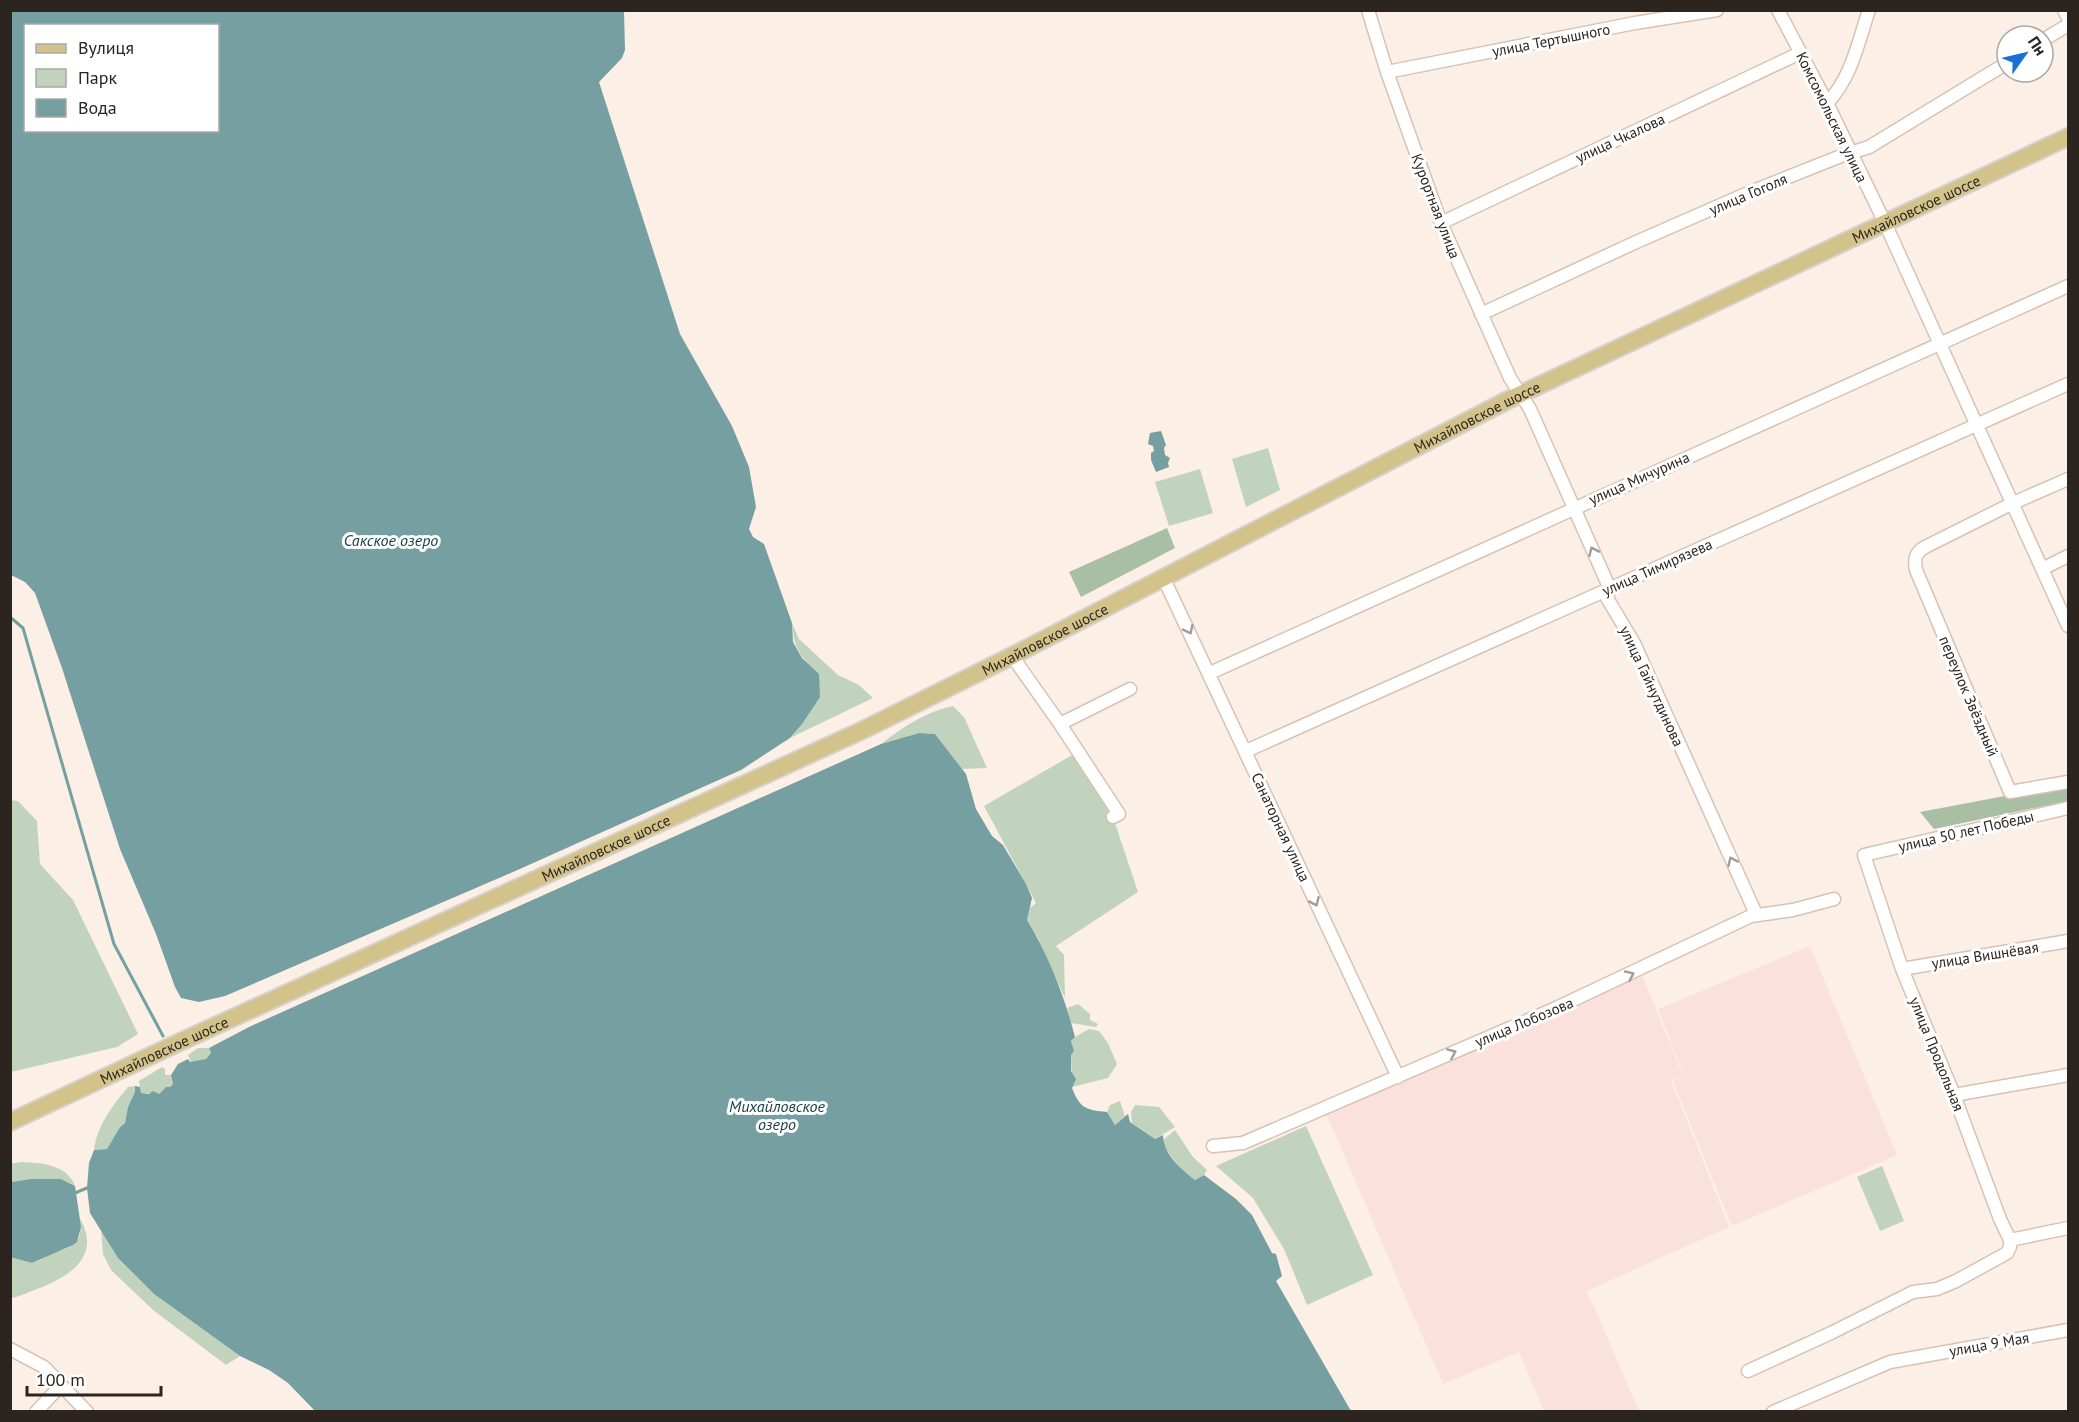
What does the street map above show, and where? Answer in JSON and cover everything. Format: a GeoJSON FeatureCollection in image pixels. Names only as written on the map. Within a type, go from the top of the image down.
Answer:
{"type":"FeatureCollection","features":[{"type":"Feature","properties":{"kind":"main road","name":"Михайловское шоссе"},"geometry":{"type":"LineString","coordinates":[[10,1122],[863,730],[1012,656],[1521,394],[2068,137]]}},
{"type":"Feature","properties":{"kind":"street","name":"Курортная улица"},"geometry":{"type":"LineString","coordinates":[[1368,10],[1387,72],[1441,223],[1510,378],[1521,394]]}},
{"type":"Feature","properties":{"kind":"street","name":"улица Тертышного"},"geometry":{"type":"LineString","coordinates":[[1387,72],[1717,10]]}},
{"type":"Feature","properties":{"kind":"street","name":"Комсомольская улица"},"geometry":{"type":"LineString","coordinates":[[1778,10],[1885,223],[2068,626]]}},
{"type":"Feature","properties":{"kind":"street"},"geometry":{"type":"LineString","coordinates":[[1827,104],[1837,94],[1849,71],[1869,10]]}},
{"type":"Feature","properties":{"kind":"street"},"geometry":{"type":"LineString","coordinates":[[2064,10],[2068,18]]}},
{"type":"Feature","properties":{"kind":"street"},"geometry":{"type":"LineString","coordinates":[[2055,33],[2068,25]]}},
{"type":"Feature","properties":{"kind":"street","name":"улица Чкалова"},"geometry":{"type":"LineString","coordinates":[[1441,223],[1800,53]]}},
{"type":"Feature","properties":{"kind":"street","name":"улица Гоголя"},"geometry":{"type":"LineString","coordinates":[[1481,314],[1737,198],[1869,147],[1995,70]]}},
{"type":"Feature","properties":{"kind":"street","name":"улица Мичурина"},"geometry":{"type":"LineString","coordinates":[[1210,673],[1573,507],[2068,286]]}},
{"type":"Feature","properties":{"kind":"street","name":"улица Тимирязева"},"geometry":{"type":"LineString","coordinates":[[1246,751],[2068,384]]}},
{"type":"Feature","properties":{"kind":"street","name":"улица Гайнутдинова"},"geometry":{"type":"LineString","coordinates":[[1521,394],[1610,589],[1607,597],[1638,651],[1758,914]]}},
{"type":"Feature","properties":{"kind":"street"},"geometry":{"type":"LineString","coordinates":[[2011,504],[2068,479]]}},
{"type":"Feature","properties":{"kind":"street","name":"переулок Звёздный"},"geometry":{"type":"LineString","coordinates":[[2011,504],[1917,552],[1914,560],[1916,570],[2010,792],[2068,782]]}},
{"type":"Feature","properties":{"kind":"street"},"geometry":{"type":"LineString","coordinates":[[2042,569],[2068,556]]}},
{"type":"Feature","properties":{"kind":"street","name":"Санаторная улица"},"geometry":{"type":"LineString","coordinates":[[1163,577],[1398,1077]]}},
{"type":"Feature","properties":{"kind":"street"},"geometry":{"type":"LineString","coordinates":[[1012,656],[1119,814],[1113,817]]}},
{"type":"Feature","properties":{"kind":"street"},"geometry":{"type":"LineString","coordinates":[[1060,724],[1130,689]]}},
{"type":"Feature","properties":{"kind":"street","name":"улица 50 лет Победы"},"geometry":{"type":"LineString","coordinates":[[1864,855],[2068,808]]}},
{"type":"Feature","properties":{"kind":"street","name":"улица Продольная"},"geometry":{"type":"LineString","coordinates":[[1864,855],[1902,969],[2010,1240]]}},
{"type":"Feature","properties":{"kind":"street","name":"улица Лобозова"},"geometry":{"type":"LineString","coordinates":[[1213,1146],[1243,1143],[1612,983],[1758,914],[1793,910],[1834,899]]}},
{"type":"Feature","properties":{"kind":"street","name":"улица Вишнёвая"},"geometry":{"type":"LineString","coordinates":[[1902,969],[2068,941]]}},
{"type":"Feature","properties":{"kind":"street"},"geometry":{"type":"LineString","coordinates":[[1954,1095],[2068,1075]]}},
{"type":"Feature","properties":{"kind":"street"},"geometry":{"type":"LineString","coordinates":[[1748,1371],[1913,1292],[1937,1289],[1956,1281],[2007,1252],[2010,1240],[2068,1227]]}},
{"type":"Feature","properties":{"kind":"street","name":"улица 9 Мая"},"geometry":{"type":"LineString","coordinates":[[1773,1412],[1890,1362],[2068,1330]]}},
{"type":"Feature","properties":{"kind":"street"},"geometry":{"type":"LineString","coordinates":[[10,1348],[44,1367],[87,1412]]}},
{"type":"Feature","properties":{"kind":"street"},"geometry":{"type":"LineString","coordinates":[[36,1412],[61,1385]]}},
{"type":"Feature","properties":{"kind":"shaded area"},"geometry":{"type":"Polygon","coordinates":[[[1810,946],[1897,1155],[1732,1226],[1673,1081],[1684,1076],[1658,1009],[1810,946]]]}},
{"type":"Feature","properties":{"kind":"shaded area"},"geometry":{"type":"Polygon","coordinates":[[[1642,975],[1683,1076],[1671,1081],[1729,1227],[1587,1291],[1639,1411],[1544,1411],[1519,1352],[1443,1384],[1326,1113],[1642,975]]]}},
{"type":"Feature","properties":{"kind":"green space"},"geometry":{"type":"Polygon","coordinates":[[[1268,448],[1280,490],[1246,507],[1232,459],[1268,448]]]}},
{"type":"Feature","properties":{"kind":"green space"},"geometry":{"type":"Polygon","coordinates":[[[1200,469],[1213,513],[1169,526],[1155,482],[1200,469]]]}},
{"type":"Feature","properties":{"kind":"green space"},"geometry":{"type":"Polygon","coordinates":[[[1167,528],[1175,548],[1081,597],[1069,572],[1167,528]]]}},
{"type":"Feature","properties":{"kind":"green space"},"geometry":{"type":"Polygon","coordinates":[[[792,623],[799,639],[838,675],[859,685],[873,698],[790,738],[802,724],[818,674],[799,652],[794,640],[792,623]]]}},
{"type":"Feature","properties":{"kind":"green space"},"geometry":{"type":"Polygon","coordinates":[[[953,706],[964,717],[987,768],[962,769],[935,734],[919,733],[881,744],[915,721],[953,706]]]}},
{"type":"Feature","properties":{"kind":"green space"},"geometry":{"type":"Polygon","coordinates":[[[1074,754],[1113,817],[1138,892],[1056,946],[1064,955],[1065,998],[1038,938],[1027,920],[1030,908],[1036,903],[984,806],[1074,754]]]}},
{"type":"Feature","properties":{"kind":"green space"},"geometry":{"type":"Polygon","coordinates":[[[2068,784],[2068,801],[1934,829],[1920,812],[2068,784]]]}},
{"type":"Feature","properties":{"kind":"green space"},"geometry":{"type":"Polygon","coordinates":[[[10,800],[18,801],[37,821],[40,864],[73,900],[138,1034],[117,1047],[11,1072],[10,800]]]}},
{"type":"Feature","properties":{"kind":"green space"},"geometry":{"type":"Polygon","coordinates":[[[1078,1004],[1090,1014],[1090,1020],[1098,1024],[1096,1027],[1071,1023],[1067,1008],[1078,1004]]]}},
{"type":"Feature","properties":{"kind":"green space"},"geometry":{"type":"Polygon","coordinates":[[[1089,1029],[1099,1031],[1108,1043],[1117,1064],[1108,1078],[1072,1087],[1071,1054],[1074,1051],[1071,1041],[1089,1029]]]}},
{"type":"Feature","properties":{"kind":"green space"},"geometry":{"type":"Polygon","coordinates":[[[198,1048],[209,1048],[211,1053],[206,1059],[192,1065],[188,1055],[198,1048]]]}},
{"type":"Feature","properties":{"kind":"green space"},"geometry":{"type":"Polygon","coordinates":[[[162,1067],[165,1069],[165,1075],[171,1075],[173,1084],[159,1094],[141,1093],[139,1081],[162,1067]]]}},
{"type":"Feature","properties":{"kind":"green space"},"geometry":{"type":"Polygon","coordinates":[[[135,1086],[125,1123],[120,1127],[107,1149],[94,1150],[98,1133],[111,1109],[128,1087],[135,1086]]]}},
{"type":"Feature","properties":{"kind":"green space"},"geometry":{"type":"Polygon","coordinates":[[[1120,1101],[1125,1116],[1115,1125],[1107,1112],[1110,1105],[1120,1101]]]}},
{"type":"Feature","properties":{"kind":"green space"},"geometry":{"type":"Polygon","coordinates":[[[1135,1105],[1159,1107],[1175,1127],[1155,1139],[1132,1123],[1131,1112],[1135,1105]]]}},
{"type":"Feature","properties":{"kind":"green space"},"geometry":{"type":"Polygon","coordinates":[[[1306,1126],[1373,1275],[1307,1305],[1284,1249],[1253,1198],[1216,1166],[1306,1126]]]}},
{"type":"Feature","properties":{"kind":"green space"},"geometry":{"type":"Polygon","coordinates":[[[1175,1130],[1193,1157],[1207,1170],[1204,1175],[1195,1180],[1180,1169],[1163,1144],[1163,1140],[1175,1130]]]}},
{"type":"Feature","properties":{"kind":"green space"},"geometry":{"type":"Polygon","coordinates":[[[21,1162],[45,1164],[60,1169],[66,1173],[75,1186],[61,1179],[11,1182],[10,1164],[21,1162]]]}},
{"type":"Feature","properties":{"kind":"green space"},"geometry":{"type":"Polygon","coordinates":[[[1882,1166],[1904,1221],[1880,1231],[1857,1177],[1882,1166]]]}},
{"type":"Feature","properties":{"kind":"green space"},"geometry":{"type":"Polygon","coordinates":[[[80,1219],[86,1232],[87,1244],[79,1263],[49,1284],[11,1298],[11,1257],[32,1263],[72,1246],[80,1234],[80,1219]]]}},
{"type":"Feature","properties":{"kind":"green space"},"geometry":{"type":"Polygon","coordinates":[[[101,1230],[118,1258],[154,1294],[240,1356],[226,1365],[153,1310],[111,1270],[103,1254],[101,1230]]]}},
{"type":"Feature","properties":{"kind":"water","name":"Сакское озеро"},"geometry":{"type":"Polygon","coordinates":[[[11,10],[624,11],[625,50],[622,58],[599,82],[680,334],[732,426],[749,467],[756,507],[749,529],[753,537],[764,544],[792,623],[793,642],[802,658],[819,674],[820,697],[790,738],[741,770],[513,872],[225,996],[199,1002],[181,998],[175,987],[156,934],[120,849],[62,668],[35,593],[25,582],[11,575],[11,10]]]}},
{"type":"Feature","properties":{"kind":"water"},"geometry":{"type":"Polygon","coordinates":[[[1161,431],[1166,445],[1165,455],[1170,458],[1169,467],[1156,472],[1151,460],[1153,446],[1148,444],[1150,433],[1161,431]]]}},
{"type":"Feature","properties":{"kind":"water","name":"Михайловское озеро"},"geometry":{"type":"Polygon","coordinates":[[[919,733],[935,734],[966,774],[976,809],[992,836],[1003,845],[1026,884],[1032,898],[1027,920],[1055,976],[1075,1037],[1071,1041],[1074,1051],[1071,1055],[1071,1071],[1076,1079],[1072,1088],[1078,1100],[1088,1109],[1107,1112],[1115,1125],[1128,1114],[1130,1122],[1155,1139],[1163,1135],[1166,1149],[1174,1161],[1195,1180],[1204,1175],[1236,1199],[1252,1215],[1272,1253],[1276,1254],[1282,1276],[1276,1281],[1351,1411],[315,1411],[288,1383],[269,1370],[240,1356],[154,1294],[118,1258],[90,1213],[87,1188],[89,1163],[94,1150],[107,1149],[120,1127],[125,1123],[135,1086],[140,1087],[141,1093],[149,1094],[153,1091],[159,1094],[173,1084],[171,1075],[178,1064],[188,1059],[190,1062],[206,1059],[211,1053],[209,1048],[251,1026],[881,744],[919,733]]]}},
{"type":"Feature","properties":{"kind":"water"},"geometry":{"type":"Polygon","coordinates":[[[61,1179],[75,1186],[81,1227],[77,1242],[73,1245],[32,1263],[10,1257],[11,1182],[61,1179]]]}},
{"type":"Feature","properties":{"kind":"waterway"},"geometry":{"type":"LineString","coordinates":[[10,617],[23,628],[114,944],[163,1036]]}},
{"type":"Feature","properties":{"kind":"waterway"},"geometry":{"type":"LineString","coordinates":[[75,1193],[87,1188]]}}]}
